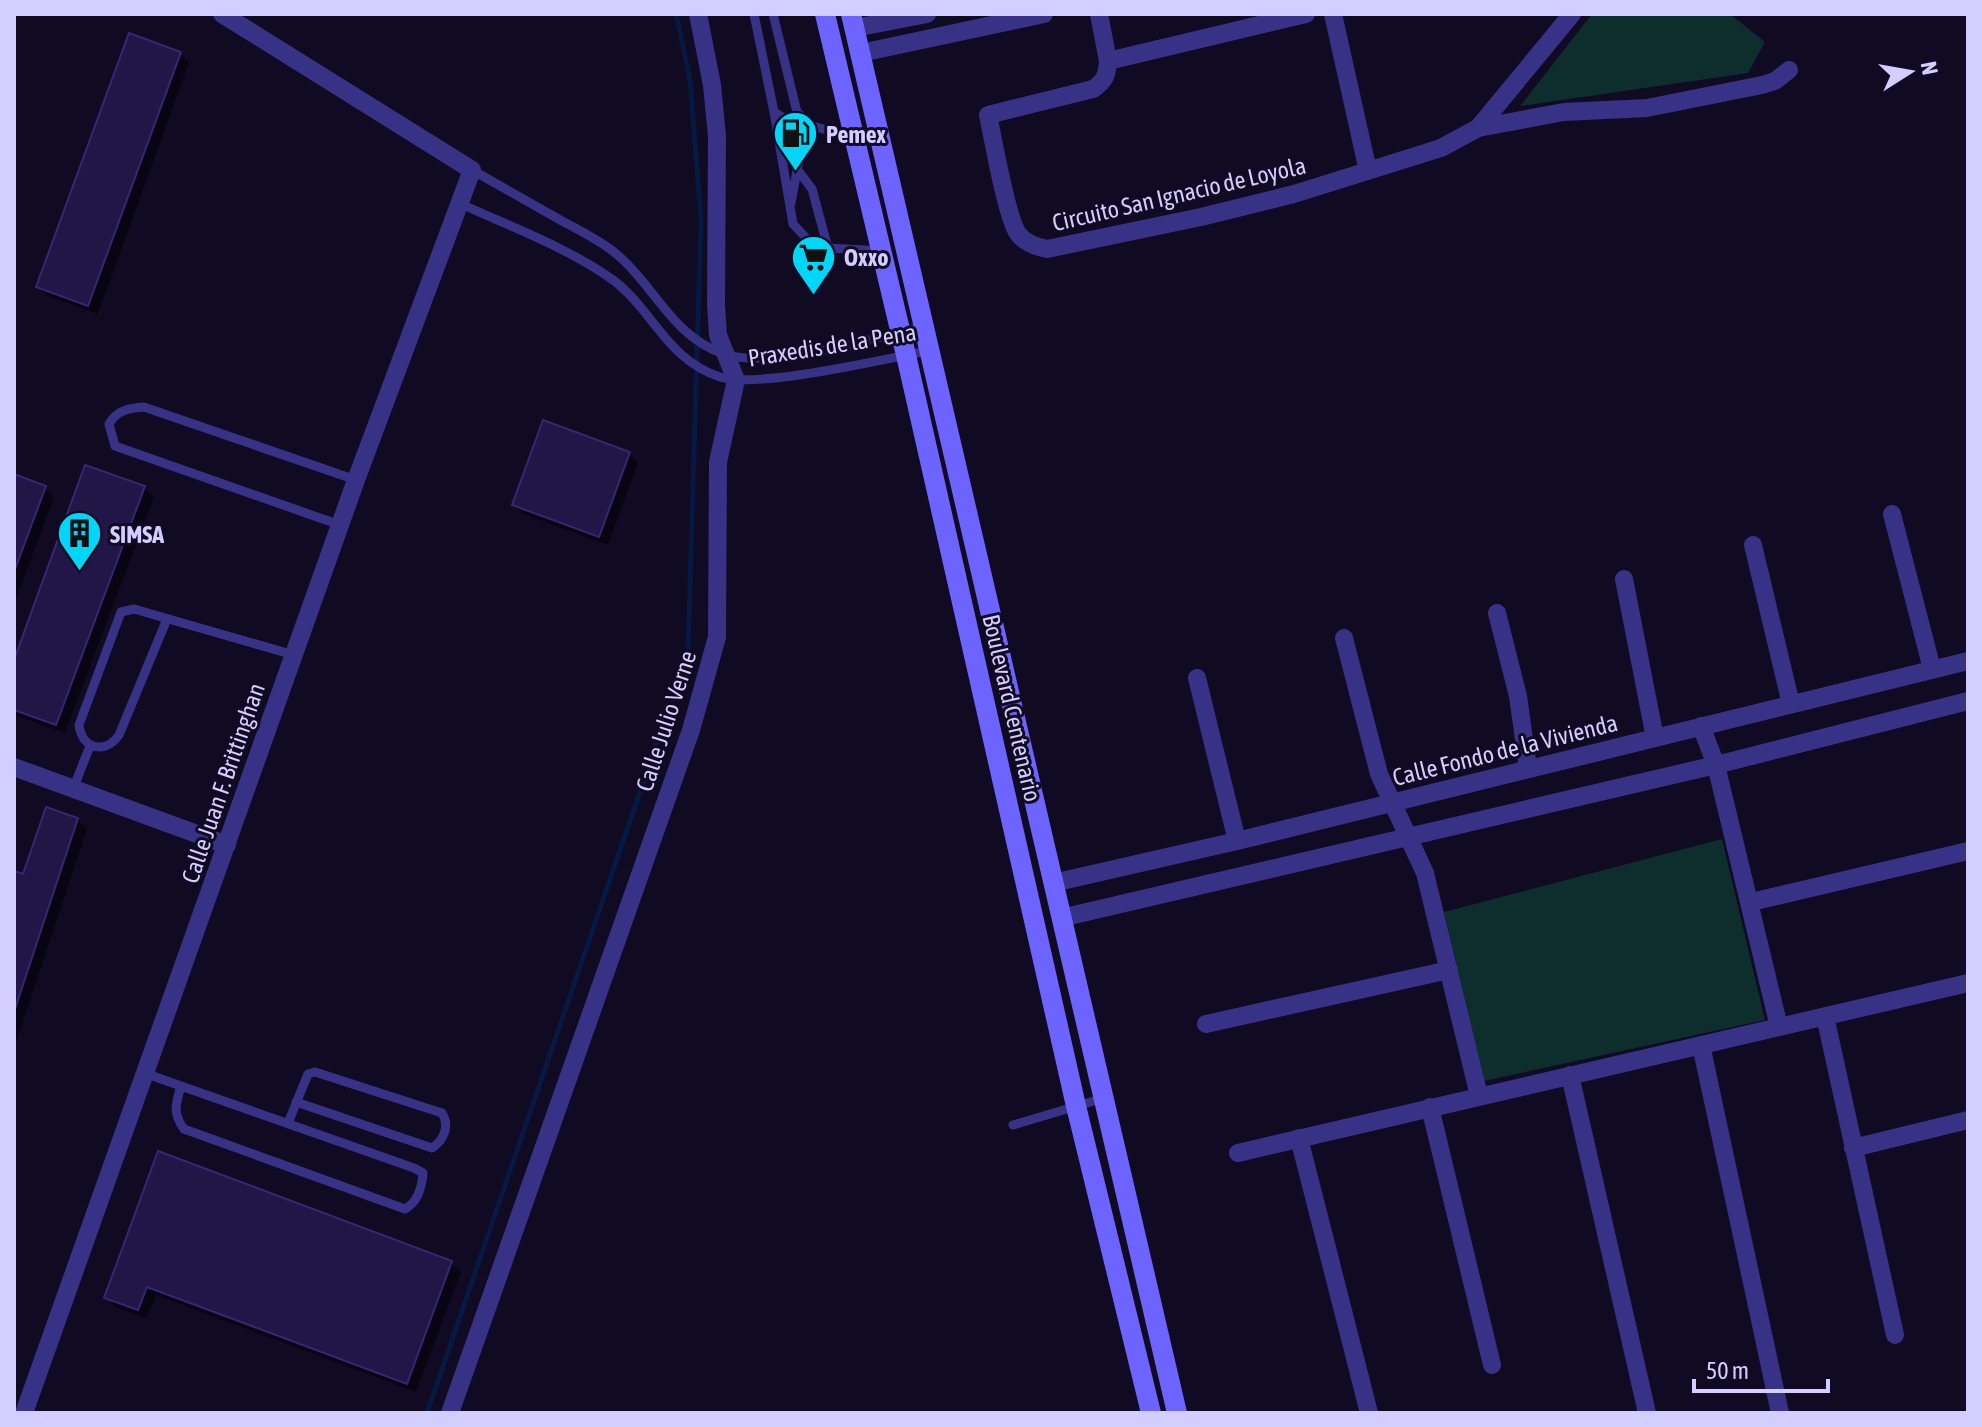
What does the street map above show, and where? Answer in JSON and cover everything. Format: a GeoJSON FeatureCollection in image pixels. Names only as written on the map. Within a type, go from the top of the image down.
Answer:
{"type":"FeatureCollection","features":[{"type":"Feature","properties":{"kind":"main road","name":"Boulevard Centenario"},"geometry":{"type":"LineString","coordinates":[[825,14],[906,355],[1076,1106],[1150,1412]]}},
{"type":"Feature","properties":{"kind":"main road"},"geometry":{"type":"LineString","coordinates":[[836,14],[843,38],[849,47],[861,53]]}},
{"type":"Feature","properties":{"kind":"main road","name":"Boulevard Centenario"},"geometry":{"type":"LineString","coordinates":[[853,21],[1176,1409]]}},
{"type":"Feature","properties":{"kind":"main road"},"geometry":{"type":"LineString","coordinates":[[985,710],[1013,704]]}},
{"type":"Feature","properties":{"kind":"main road"},"geometry":{"type":"LineString","coordinates":[[1004,793],[1020,807],[1044,904],[1061,918]]}},
{"type":"Feature","properties":{"kind":"main road"},"geometry":{"type":"LineString","coordinates":[[1150,1412],[1176,1409]]}},
{"type":"Feature","properties":{"kind":"street"},"geometry":{"type":"LineString","coordinates":[[222,14],[472,170]]}},
{"type":"Feature","properties":{"kind":"street"},"geometry":{"type":"LineString","coordinates":[[698,14],[712,85],[717,136],[718,352],[736,380]]}},
{"type":"Feature","properties":{"kind":"street"},"geometry":{"type":"LineString","coordinates":[[853,21],[927,14]]}},
{"type":"Feature","properties":{"kind":"street"},"geometry":{"type":"LineString","coordinates":[[861,53],[1044,14]]}},
{"type":"Feature","properties":{"kind":"street"},"geometry":{"type":"LineString","coordinates":[[1099,14],[1108,61],[1306,14]]}},
{"type":"Feature","properties":{"kind":"street"},"geometry":{"type":"LineString","coordinates":[[1333,14],[1368,171]]}},
{"type":"Feature","properties":{"kind":"street"},"geometry":{"type":"LineString","coordinates":[[1478,128],[1572,14]]}},
{"type":"Feature","properties":{"kind":"street","name":"Circuito San Ignacio de Loyola"},"geometry":{"type":"LineString","coordinates":[[1108,61],[1107,76],[1102,84],[1093,89],[988,115],[1011,218],[1018,235],[1032,245],[1047,249],[1294,194],[1441,148],[1478,128]]}},
{"type":"Feature","properties":{"kind":"street"},"geometry":{"type":"LineString","coordinates":[[1478,128],[1564,112],[1647,108],[1762,85],[1775,81],[1789,70]]}},
{"type":"Feature","properties":{"kind":"street","name":"Calle Juan F. Brittinghan"},"geometry":{"type":"LineString","coordinates":[[24,1413],[356,480],[472,170]]}},
{"type":"Feature","properties":{"kind":"street","name":"Calle Julio Verne"},"geometry":{"type":"LineString","coordinates":[[450,1413],[711,666],[719,604],[718,462],[736,380]]}},
{"type":"Feature","properties":{"kind":"street"},"geometry":{"type":"LineString","coordinates":[[1892,514],[1932,669]]}},
{"type":"Feature","properties":{"kind":"street"},"geometry":{"type":"LineString","coordinates":[[1753,545],[1791,704]]}},
{"type":"Feature","properties":{"kind":"street"},"geometry":{"type":"LineString","coordinates":[[1624,579],[1655,738]]}},
{"type":"Feature","properties":{"kind":"street"},"geometry":{"type":"LineString","coordinates":[[1497,613],[1518,696],[1528,768]]}},
{"type":"Feature","properties":{"kind":"street"},"geometry":{"type":"LineString","coordinates":[[1344,638],[1375,760],[1425,873],[1479,1096]]}},
{"type":"Feature","properties":{"kind":"street","name":"Calle Fondo de la Vivienda"},"geometry":{"type":"LineString","coordinates":[[1053,883],[1237,841],[1968,661]]}},
{"type":"Feature","properties":{"kind":"street"},"geometry":{"type":"LineString","coordinates":[[1197,678],[1237,841]]}},
{"type":"Feature","properties":{"kind":"street"},"geometry":{"type":"LineString","coordinates":[[1061,918],[1716,765],[1968,701]]}},
{"type":"Feature","properties":{"kind":"street"},"geometry":{"type":"LineString","coordinates":[[1701,726],[1716,765],[1779,1027]]}},
{"type":"Feature","properties":{"kind":"street"},"geometry":{"type":"LineString","coordinates":[[14,767],[227,845]]}},
{"type":"Feature","properties":{"kind":"street"},"geometry":{"type":"LineString","coordinates":[[1751,902],[1968,851]]}},
{"type":"Feature","properties":{"kind":"street"},"geometry":{"type":"LineString","coordinates":[[1206,1024],[1449,970]]}},
{"type":"Feature","properties":{"kind":"street"},"geometry":{"type":"LineString","coordinates":[[1238,1153],[1968,983]]}},
{"type":"Feature","properties":{"kind":"street"},"geometry":{"type":"LineString","coordinates":[[1825,1016],[1895,1335]]}},
{"type":"Feature","properties":{"kind":"street"},"geometry":{"type":"LineString","coordinates":[[1701,1045],[1780,1413]]}},
{"type":"Feature","properties":{"kind":"street"},"geometry":{"type":"LineString","coordinates":[[1570,1075],[1647,1413]]}},
{"type":"Feature","properties":{"kind":"street"},"geometry":{"type":"LineString","coordinates":[[1430,1107],[1492,1365]]}},
{"type":"Feature","properties":{"kind":"street"},"geometry":{"type":"LineString","coordinates":[[1853,1148],[1968,1120]]}},
{"type":"Feature","properties":{"kind":"street"},"geometry":{"type":"LineString","coordinates":[[1299,1138],[1369,1413]]}},
{"type":"Feature","properties":{"kind":"lane"},"geometry":{"type":"LineString","coordinates":[[754,14],[793,224],[810,242],[828,248],[881,251]]}},
{"type":"Feature","properties":{"kind":"lane"},"geometry":{"type":"LineString","coordinates":[[773,14],[797,112],[806,122]]}},
{"type":"Feature","properties":{"kind":"lane"},"geometry":{"type":"LineString","coordinates":[[774,112],[790,122],[806,122],[855,139]]}},
{"type":"Feature","properties":{"kind":"lane"},"geometry":{"type":"LineString","coordinates":[[789,213],[806,122]]}},
{"type":"Feature","properties":{"kind":"lane"},"geometry":{"type":"LineString","coordinates":[[797,169],[812,189],[828,248]]}},
{"type":"Feature","properties":{"kind":"lane","name":"Praxedis de la Pena"},"geometry":{"type":"LineString","coordinates":[[472,170],[614,252],[643,282],[676,325],[718,352],[756,359],[783,357],[926,326]]}},
{"type":"Feature","properties":{"kind":"lane","name":"Praxedis de la Pena"},"geometry":{"type":"LineString","coordinates":[[459,203],[594,268],[631,297],[668,344],[710,373],[736,380],[787,376],[932,350]]}},
{"type":"Feature","properties":{"kind":"lane"},"geometry":{"type":"LineString","coordinates":[[340,525],[115,446],[109,424],[114,415],[129,408],[144,407],[356,480]]}},
{"type":"Feature","properties":{"kind":"lane"},"geometry":{"type":"LineString","coordinates":[[167,619],[119,735],[113,744],[102,748],[90,746],[81,735],[79,725],[121,612],[134,609],[294,655]]}},
{"type":"Feature","properties":{"kind":"lane"},"geometry":{"type":"LineString","coordinates":[[73,789],[90,746]]}},
{"type":"Feature","properties":{"kind":"lane"},"geometry":{"type":"LineString","coordinates":[[288,1123],[303,1081],[308,1074],[315,1072],[442,1113],[446,1128],[440,1143],[432,1148],[296,1102]]}},
{"type":"Feature","properties":{"kind":"lane"},"geometry":{"type":"LineString","coordinates":[[145,1073],[423,1173],[422,1186],[412,1205],[405,1209],[184,1129],[176,1119],[175,1110],[181,1086]]}},
{"type":"Feature","properties":{"kind":"lane"},"geometry":{"type":"LineString","coordinates":[[1013,1125],[1104,1098]]}},
{"type":"Feature","properties":{"kind":"green space"},"geometry":{"type":"Polygon","coordinates":[[[1592,14],[1730,14],[1765,42],[1748,73],[1520,106],[1592,14]]]}},
{"type":"Feature","properties":{"kind":"green space"},"geometry":{"type":"Polygon","coordinates":[[[1722,839],[1765,1020],[1484,1081],[1444,912],[1722,839]]]}},
{"type":"Feature","properties":{"kind":"building"},"geometry":{"type":"Polygon","coordinates":[[[129,33],[181,52],[88,306],[36,287],[129,33]]]}},
{"type":"Feature","properties":{"kind":"building"},"geometry":{"type":"Polygon","coordinates":[[[543,420],[630,452],[599,537],[512,505],[543,420]]]}},
{"type":"Feature","properties":{"kind":"building","name":"SIMSA"},"geometry":{"type":"Polygon","coordinates":[[[85,465],[145,486],[56,725],[14,710],[14,660],[85,465]]]}},
{"type":"Feature","properties":{"kind":"building"},"geometry":{"type":"Polygon","coordinates":[[[14,474],[46,486],[14,572],[14,474]]]}},
{"type":"Feature","properties":{"kind":"building"},"geometry":{"type":"Polygon","coordinates":[[[46,807],[78,818],[14,1012],[14,871],[23,874],[46,807]]]}},
{"type":"Feature","properties":{"kind":"building"},"geometry":{"type":"Polygon","coordinates":[[[158,1151],[452,1261],[407,1384],[147,1287],[138,1310],[104,1298],[158,1151]]]}},
{"type":"Feature","properties":{"kind":"waterway"},"geometry":{"type":"LineString","coordinates":[[427,1413],[688,652],[701,220],[690,80],[676,14]]}},
{"type":"Feature","properties":{"kind":"place","name":"Pemex"},"geometry":{"type":"Point","coordinates":[795,173]}},
{"type":"Feature","properties":{"kind":"place","name":"Oxxo"},"geometry":{"type":"Point","coordinates":[813,296]}},
{"type":"Feature","properties":{"kind":"place","name":"SIMSA"},"geometry":{"type":"Point","coordinates":[79,573]}}]}
